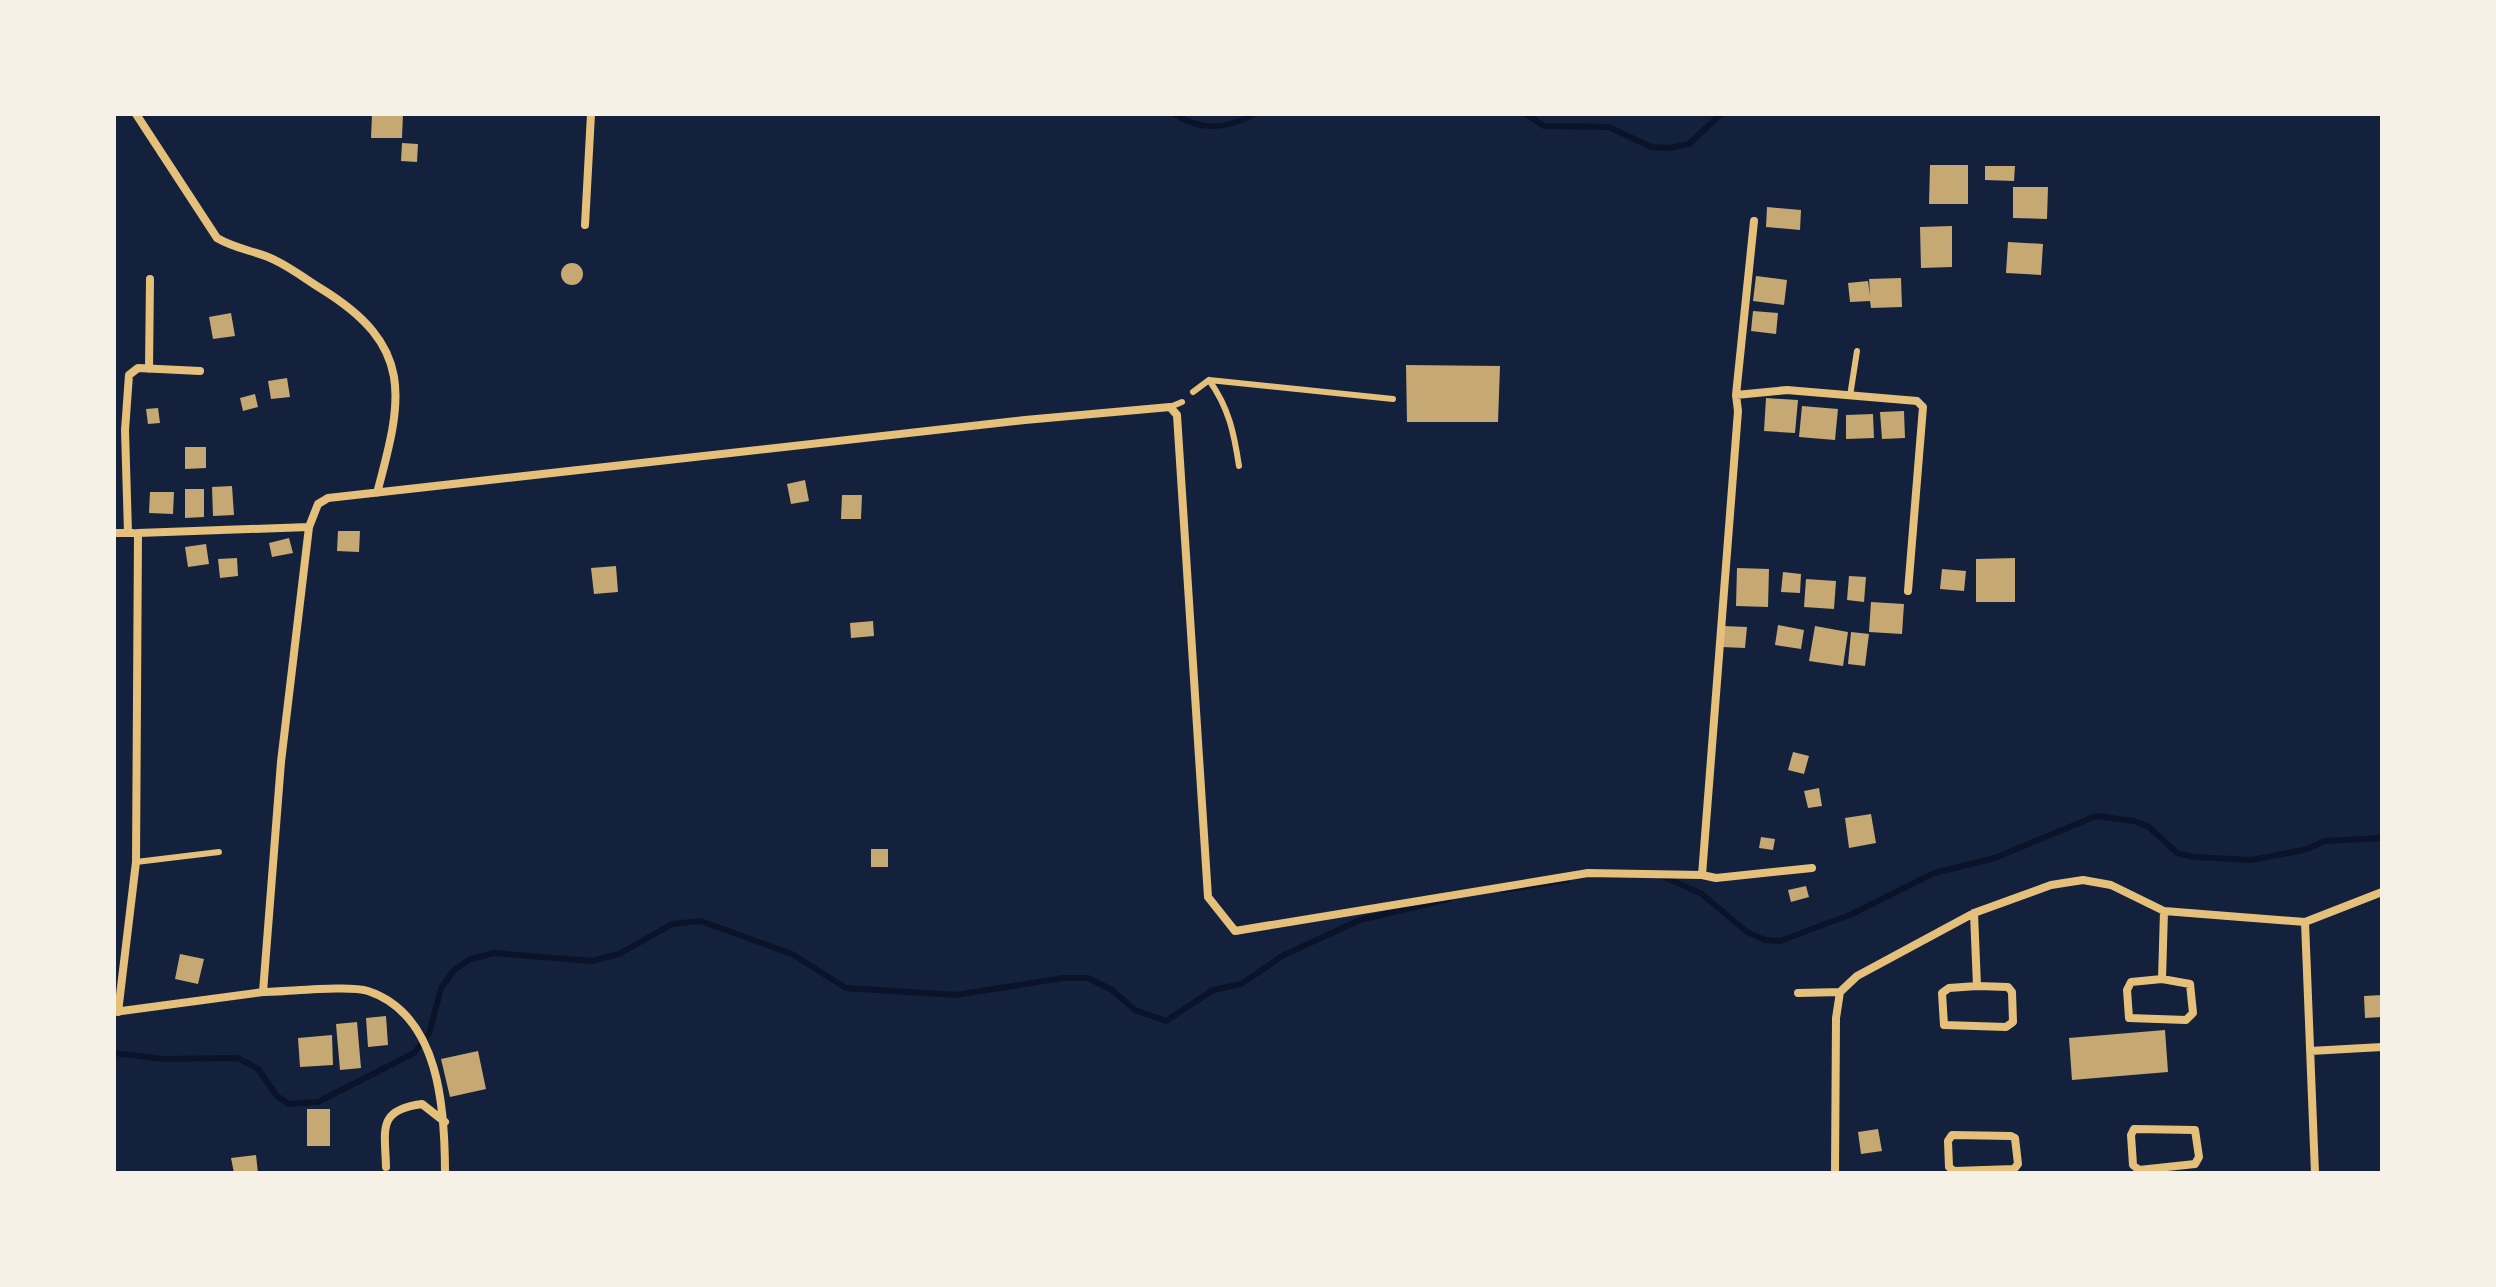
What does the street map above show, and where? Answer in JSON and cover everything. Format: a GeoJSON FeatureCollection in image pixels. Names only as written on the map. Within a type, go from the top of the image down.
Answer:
{"type":"FeatureCollection","features":[{"type":"Feature","properties":{"kind":"street"},"geometry":{"type":"LineString","coordinates":[[136,114],[217,238],[233,248],[270,257],[357,314],[378,337],[392,360],[397,385],[394,422],[377,493]]}},
{"type":"Feature","properties":{"kind":"street"},"geometry":{"type":"LineString","coordinates":[[585,225],[591,114]]}},
{"type":"Feature","properties":{"kind":"street"},"geometry":{"type":"LineString","coordinates":[[1702,875],[1738,411],[1736,395],[1754,221]]}},
{"type":"Feature","properties":{"kind":"street"},"geometry":{"type":"LineString","coordinates":[[149,369],[150,279]]}},
{"type":"Feature","properties":{"kind":"street"},"geometry":{"type":"LineString","coordinates":[[128,533],[125,430],[129,375],[138,368],[200,371]]}},
{"type":"Feature","properties":{"kind":"street"},"geometry":{"type":"LineString","coordinates":[[1736,395],[1787,390],[1917,401],[1923,407],[1908,591]]}},
{"type":"Feature","properties":{"kind":"street"},"geometry":{"type":"LineString","coordinates":[[263,992],[281,762],[309,527],[318,504],[328,498],[950,428],[1170,407],[1177,415],[1208,897],[1235,931],[1588,873],[1702,875],[1716,878],[1812,868]]}},
{"type":"Feature","properties":{"kind":"street"},"geometry":{"type":"LineString","coordinates":[[114,430],[125,430]]}},
{"type":"Feature","properties":{"kind":"street"},"geometry":{"type":"LineString","coordinates":[[114,533],[309,527]]}},
{"type":"Feature","properties":{"kind":"street"},"geometry":{"type":"LineString","coordinates":[[138,533],[136,862],[116,1012],[263,992],[366,990],[395,1005],[415,1028],[434,1067],[445,1122],[445,1173]]}},
{"type":"Feature","properties":{"kind":"street"},"geometry":{"type":"LineString","coordinates":[[1835,1173],[1836,1018],[1840,992],[1857,976],[1974,913],[2051,885],[2083,880],[2111,885],[2164,911],[2305,922],[2382,892]]}},
{"type":"Feature","properties":{"kind":"street"},"geometry":{"type":"LineString","coordinates":[[2162,979],[2164,911]]}},
{"type":"Feature","properties":{"kind":"street"},"geometry":{"type":"LineString","coordinates":[[1974,913],[1977,986]]}},
{"type":"Feature","properties":{"kind":"street"},"geometry":{"type":"LineString","coordinates":[[2305,922],[2315,1173]]}},
{"type":"Feature","properties":{"kind":"street"},"geometry":{"type":"LineString","coordinates":[[2162,979],[2190,984],[2193,1013],[2186,1020],[2129,1018],[2127,990],[2131,982],[2162,979]]}},
{"type":"Feature","properties":{"kind":"street"},"geometry":{"type":"LineString","coordinates":[[1977,986],[2008,987],[2012,992],[2013,1022],[2006,1027],[1944,1025],[1942,993],[1949,988],[1977,986]]}},
{"type":"Feature","properties":{"kind":"street"},"geometry":{"type":"LineString","coordinates":[[1798,993],[1840,992]]}},
{"type":"Feature","properties":{"kind":"street"},"geometry":{"type":"LineString","coordinates":[[2310,1051],[2382,1047]]}},
{"type":"Feature","properties":{"kind":"street"},"geometry":{"type":"LineString","coordinates":[[386,1167],[385,1123],[394,1111],[422,1104],[445,1122]]}},
{"type":"Feature","properties":{"kind":"street"},"geometry":{"type":"LineString","coordinates":[[2134,1129],[2195,1130],[2199,1157],[2195,1164],[2164,1171],[2139,1170],[2133,1165],[2131,1135],[2134,1129]]}},
{"type":"Feature","properties":{"kind":"street"},"geometry":{"type":"LineString","coordinates":[[1952,1135],[2015,1138],[2018,1164],[2014,1169],[1985,1172],[1954,1171],[1949,1167],[1948,1141],[1952,1135]]}},
{"type":"Feature","properties":{"kind":"lane"},"geometry":{"type":"LineString","coordinates":[[1850,396],[1857,351]]}},
{"type":"Feature","properties":{"kind":"lane"},"geometry":{"type":"LineString","coordinates":[[1193,392],[1209,380],[1393,399]]}},
{"type":"Feature","properties":{"kind":"lane"},"geometry":{"type":"LineString","coordinates":[[1209,380],[1223,400],[1234,426],[1239,466]]}},
{"type":"Feature","properties":{"kind":"lane"},"geometry":{"type":"LineString","coordinates":[[1170,407],[1182,402]]}},
{"type":"Feature","properties":{"kind":"lane"},"geometry":{"type":"LineString","coordinates":[[136,862],[219,852]]}},
{"type":"Feature","properties":{"kind":"building"},"geometry":{"type":"Polygon","coordinates":[[[372,114],[403,114],[402,138],[371,138],[372,114]]]}},
{"type":"Feature","properties":{"kind":"building"},"geometry":{"type":"Polygon","coordinates":[[[402,143],[418,144],[417,162],[401,161],[402,143]]]}},
{"type":"Feature","properties":{"kind":"building"},"geometry":{"type":"Polygon","coordinates":[[[1930,165],[1968,165],[1968,204],[1929,204],[1930,165]]]}},
{"type":"Feature","properties":{"kind":"building"},"geometry":{"type":"Polygon","coordinates":[[[1985,166],[2015,166],[2014,181],[1985,180],[1985,166]]]}},
{"type":"Feature","properties":{"kind":"building"},"geometry":{"type":"Polygon","coordinates":[[[2013,187],[2048,187],[2047,219],[2013,218],[2013,187]]]}},
{"type":"Feature","properties":{"kind":"building"},"geometry":{"type":"Polygon","coordinates":[[[1767,207],[1801,210],[1800,230],[1766,227],[1767,207]]]}},
{"type":"Feature","properties":{"kind":"building"},"geometry":{"type":"Polygon","coordinates":[[[1952,226],[1952,267],[1921,268],[1920,227],[1952,226]]]}},
{"type":"Feature","properties":{"kind":"building"},"geometry":{"type":"Polygon","coordinates":[[[2008,242],[2043,244],[2041,275],[2006,273],[2008,242]]]}},
{"type":"Feature","properties":{"kind":"building"},"geometry":{"type":"Polygon","coordinates":[[[572,263],[580,266],[583,274],[580,282],[572,285],[564,282],[561,274],[564,266],[572,263]]]}},
{"type":"Feature","properties":{"kind":"building"},"geometry":{"type":"Polygon","coordinates":[[[1756,276],[1787,280],[1784,305],[1753,301],[1756,276]]]}},
{"type":"Feature","properties":{"kind":"building"},"geometry":{"type":"Polygon","coordinates":[[[1901,278],[1902,307],[1871,308],[1870,301],[1850,302],[1848,283],[1868,281],[1870,296],[1869,279],[1901,278]]]}},
{"type":"Feature","properties":{"kind":"building"},"geometry":{"type":"Polygon","coordinates":[[[1753,311],[1778,313],[1776,334],[1751,331],[1753,311]]]}},
{"type":"Feature","properties":{"kind":"building"},"geometry":{"type":"Polygon","coordinates":[[[231,313],[235,336],[213,339],[209,317],[231,313]]]}},
{"type":"Feature","properties":{"kind":"building"},"geometry":{"type":"Polygon","coordinates":[[[1406,365],[1500,366],[1498,422],[1407,422],[1406,365]]]}},
{"type":"Feature","properties":{"kind":"building"},"geometry":{"type":"Polygon","coordinates":[[[287,378],[290,397],[271,399],[268,381],[287,378]]]}},
{"type":"Feature","properties":{"kind":"building"},"geometry":{"type":"Polygon","coordinates":[[[255,394],[258,407],[243,411],[240,398],[255,394]]]}},
{"type":"Feature","properties":{"kind":"building"},"geometry":{"type":"Polygon","coordinates":[[[1766,398],[1798,400],[1795,433],[1764,431],[1766,398]]]}},
{"type":"Feature","properties":{"kind":"building"},"geometry":{"type":"Polygon","coordinates":[[[1802,406],[1838,409],[1835,440],[1799,437],[1802,406]]]}},
{"type":"Feature","properties":{"kind":"building"},"geometry":{"type":"Polygon","coordinates":[[[158,408],[160,423],[148,424],[146,409],[158,408]]]}},
{"type":"Feature","properties":{"kind":"building"},"geometry":{"type":"Polygon","coordinates":[[[1904,411],[1905,438],[1882,439],[1880,412],[1904,411]]]}},
{"type":"Feature","properties":{"kind":"building"},"geometry":{"type":"Polygon","coordinates":[[[1873,414],[1874,438],[1846,439],[1846,415],[1873,414]]]}},
{"type":"Feature","properties":{"kind":"building"},"geometry":{"type":"Polygon","coordinates":[[[185,447],[206,447],[206,468],[185,469],[185,447]]]}},
{"type":"Feature","properties":{"kind":"building"},"geometry":{"type":"Polygon","coordinates":[[[805,480],[809,501],[791,504],[787,484],[805,480]]]}},
{"type":"Feature","properties":{"kind":"building"},"geometry":{"type":"Polygon","coordinates":[[[232,486],[234,515],[213,516],[212,487],[232,486]]]}},
{"type":"Feature","properties":{"kind":"building"},"geometry":{"type":"Polygon","coordinates":[[[185,489],[204,489],[204,517],[185,518],[185,489]]]}},
{"type":"Feature","properties":{"kind":"building"},"geometry":{"type":"Polygon","coordinates":[[[150,492],[174,492],[173,514],[149,513],[150,492]]]}},
{"type":"Feature","properties":{"kind":"building"},"geometry":{"type":"Polygon","coordinates":[[[842,495],[862,495],[861,519],[841,519],[842,495]]]}},
{"type":"Feature","properties":{"kind":"building"},"geometry":{"type":"Polygon","coordinates":[[[338,531],[360,531],[359,552],[337,551],[338,531]]]}},
{"type":"Feature","properties":{"kind":"building"},"geometry":{"type":"Polygon","coordinates":[[[289,538],[293,553],[272,557],[269,543],[289,538]]]}},
{"type":"Feature","properties":{"kind":"building"},"geometry":{"type":"Polygon","coordinates":[[[206,544],[209,564],[188,567],[185,547],[206,544]]]}},
{"type":"Feature","properties":{"kind":"building"},"geometry":{"type":"Polygon","coordinates":[[[237,558],[238,576],[220,578],[218,559],[237,558]]]}},
{"type":"Feature","properties":{"kind":"building"},"geometry":{"type":"Polygon","coordinates":[[[2015,558],[2015,602],[1976,602],[1976,559],[2015,558]]]}},
{"type":"Feature","properties":{"kind":"building"},"geometry":{"type":"Polygon","coordinates":[[[616,566],[618,592],[594,594],[591,568],[616,566]]]}},
{"type":"Feature","properties":{"kind":"building"},"geometry":{"type":"Polygon","coordinates":[[[1737,568],[1769,569],[1768,607],[1736,606],[1737,568]]]}},
{"type":"Feature","properties":{"kind":"building"},"geometry":{"type":"Polygon","coordinates":[[[1942,569],[1966,571],[1964,591],[1940,589],[1942,569]]]}},
{"type":"Feature","properties":{"kind":"building"},"geometry":{"type":"Polygon","coordinates":[[[1783,572],[1801,574],[1800,593],[1781,592],[1783,572]]]}},
{"type":"Feature","properties":{"kind":"building"},"geometry":{"type":"Polygon","coordinates":[[[1849,576],[1866,577],[1864,602],[1847,600],[1849,576]]]}},
{"type":"Feature","properties":{"kind":"building"},"geometry":{"type":"Polygon","coordinates":[[[1806,579],[1836,581],[1834,609],[1804,607],[1806,579]]]}},
{"type":"Feature","properties":{"kind":"building"},"geometry":{"type":"Polygon","coordinates":[[[1871,602],[1904,604],[1902,634],[1869,632],[1871,602]]]}},
{"type":"Feature","properties":{"kind":"building"},"geometry":{"type":"Polygon","coordinates":[[[873,621],[874,636],[851,638],[850,623],[873,621]]]}},
{"type":"Feature","properties":{"kind":"building"},"geometry":{"type":"Polygon","coordinates":[[[1778,625],[1804,630],[1801,649],[1775,645],[1778,625]]]}},
{"type":"Feature","properties":{"kind":"building"},"geometry":{"type":"Polygon","coordinates":[[[1723,626],[1747,627],[1745,648],[1722,647],[1723,626]]]}},
{"type":"Feature","properties":{"kind":"building"},"geometry":{"type":"Polygon","coordinates":[[[1815,626],[1848,632],[1843,666],[1809,661],[1815,626]]]}},
{"type":"Feature","properties":{"kind":"building"},"geometry":{"type":"Polygon","coordinates":[[[1851,632],[1869,634],[1865,666],[1848,664],[1851,632]]]}},
{"type":"Feature","properties":{"kind":"building"},"geometry":{"type":"Polygon","coordinates":[[[1793,752],[1809,756],[1804,774],[1788,770],[1793,752]]]}},
{"type":"Feature","properties":{"kind":"building"},"geometry":{"type":"Polygon","coordinates":[[[1819,788],[1822,806],[1808,808],[1804,791],[1819,788]]]}},
{"type":"Feature","properties":{"kind":"building"},"geometry":{"type":"Polygon","coordinates":[[[1871,814],[1876,843],[1849,848],[1845,818],[1871,814]]]}},
{"type":"Feature","properties":{"kind":"building"},"geometry":{"type":"Polygon","coordinates":[[[1761,837],[1775,839],[1773,850],[1759,848],[1761,837]]]}},
{"type":"Feature","properties":{"kind":"building"},"geometry":{"type":"Polygon","coordinates":[[[871,849],[888,849],[888,867],[871,867],[871,849]]]}},
{"type":"Feature","properties":{"kind":"building"},"geometry":{"type":"Polygon","coordinates":[[[1806,886],[1809,897],[1791,902],[1788,890],[1806,886]]]}},
{"type":"Feature","properties":{"kind":"building"},"geometry":{"type":"Polygon","coordinates":[[[180,954],[204,959],[198,984],[175,979],[180,954]]]}},
{"type":"Feature","properties":{"kind":"building"},"geometry":{"type":"Polygon","coordinates":[[[2382,995],[2382,1017],[2365,1018],[2364,996],[2382,995]]]}},
{"type":"Feature","properties":{"kind":"building"},"geometry":{"type":"Polygon","coordinates":[[[386,1016],[388,1045],[368,1047],[366,1018],[386,1016]]]}},
{"type":"Feature","properties":{"kind":"building"},"geometry":{"type":"Polygon","coordinates":[[[357,1022],[361,1068],[340,1070],[336,1024],[357,1022]]]}},
{"type":"Feature","properties":{"kind":"building"},"geometry":{"type":"Polygon","coordinates":[[[2165,1030],[2168,1072],[2072,1080],[2069,1038],[2165,1030]]]}},
{"type":"Feature","properties":{"kind":"building"},"geometry":{"type":"Polygon","coordinates":[[[332,1035],[333,1065],[300,1067],[298,1038],[332,1035]]]}},
{"type":"Feature","properties":{"kind":"building"},"geometry":{"type":"Polygon","coordinates":[[[478,1051],[486,1089],[450,1097],[441,1059],[478,1051]]]}},
{"type":"Feature","properties":{"kind":"building"},"geometry":{"type":"Polygon","coordinates":[[[307,1109],[330,1109],[330,1146],[307,1146],[307,1109]]]}},
{"type":"Feature","properties":{"kind":"building"},"geometry":{"type":"Polygon","coordinates":[[[1878,1129],[1882,1151],[1861,1154],[1858,1132],[1878,1129]]]}},
{"type":"Feature","properties":{"kind":"building"},"geometry":{"type":"Polygon","coordinates":[[[256,1155],[258,1173],[234,1173],[231,1158],[256,1155]]]}},
{"type":"Feature","properties":{"kind":"waterway"},"geometry":{"type":"LineString","coordinates":[[1175,114],[1204,126],[1234,123],[1254,114]]}},
{"type":"Feature","properties":{"kind":"waterway"},"geometry":{"type":"LineString","coordinates":[[1526,114],[1544,126],[1609,127],[1651,147],[1669,148],[1689,144],[1721,114]]}},
{"type":"Feature","properties":{"kind":"waterway"},"geometry":{"type":"LineString","coordinates":[[1662,876],[1702,894],[1747,932],[1765,940],[1780,941],[1852,914],[1934,873],[1995,858],[2096,816],[2134,821],[2149,827],[2177,853],[2194,857],[2251,860],[2304,850],[2325,841],[2382,838]]}},
{"type":"Feature","properties":{"kind":"waterway"},"geometry":{"type":"LineString","coordinates":[[1503,890],[1567,880]]}},
{"type":"Feature","properties":{"kind":"waterway"},"geometry":{"type":"LineString","coordinates":[[114,1053],[163,1059],[238,1058],[258,1069],[277,1096],[289,1104],[318,1102],[414,1053],[429,1034],[441,988],[455,969],[471,959],[494,953],[592,961],[619,954],[672,924],[701,921],[792,954],[846,988],[956,995],[1063,978],[1088,978],[1112,990],[1135,1010],[1166,1021],[1213,990],[1241,984],[1284,955],[1360,920],[1449,899]]}}]}
